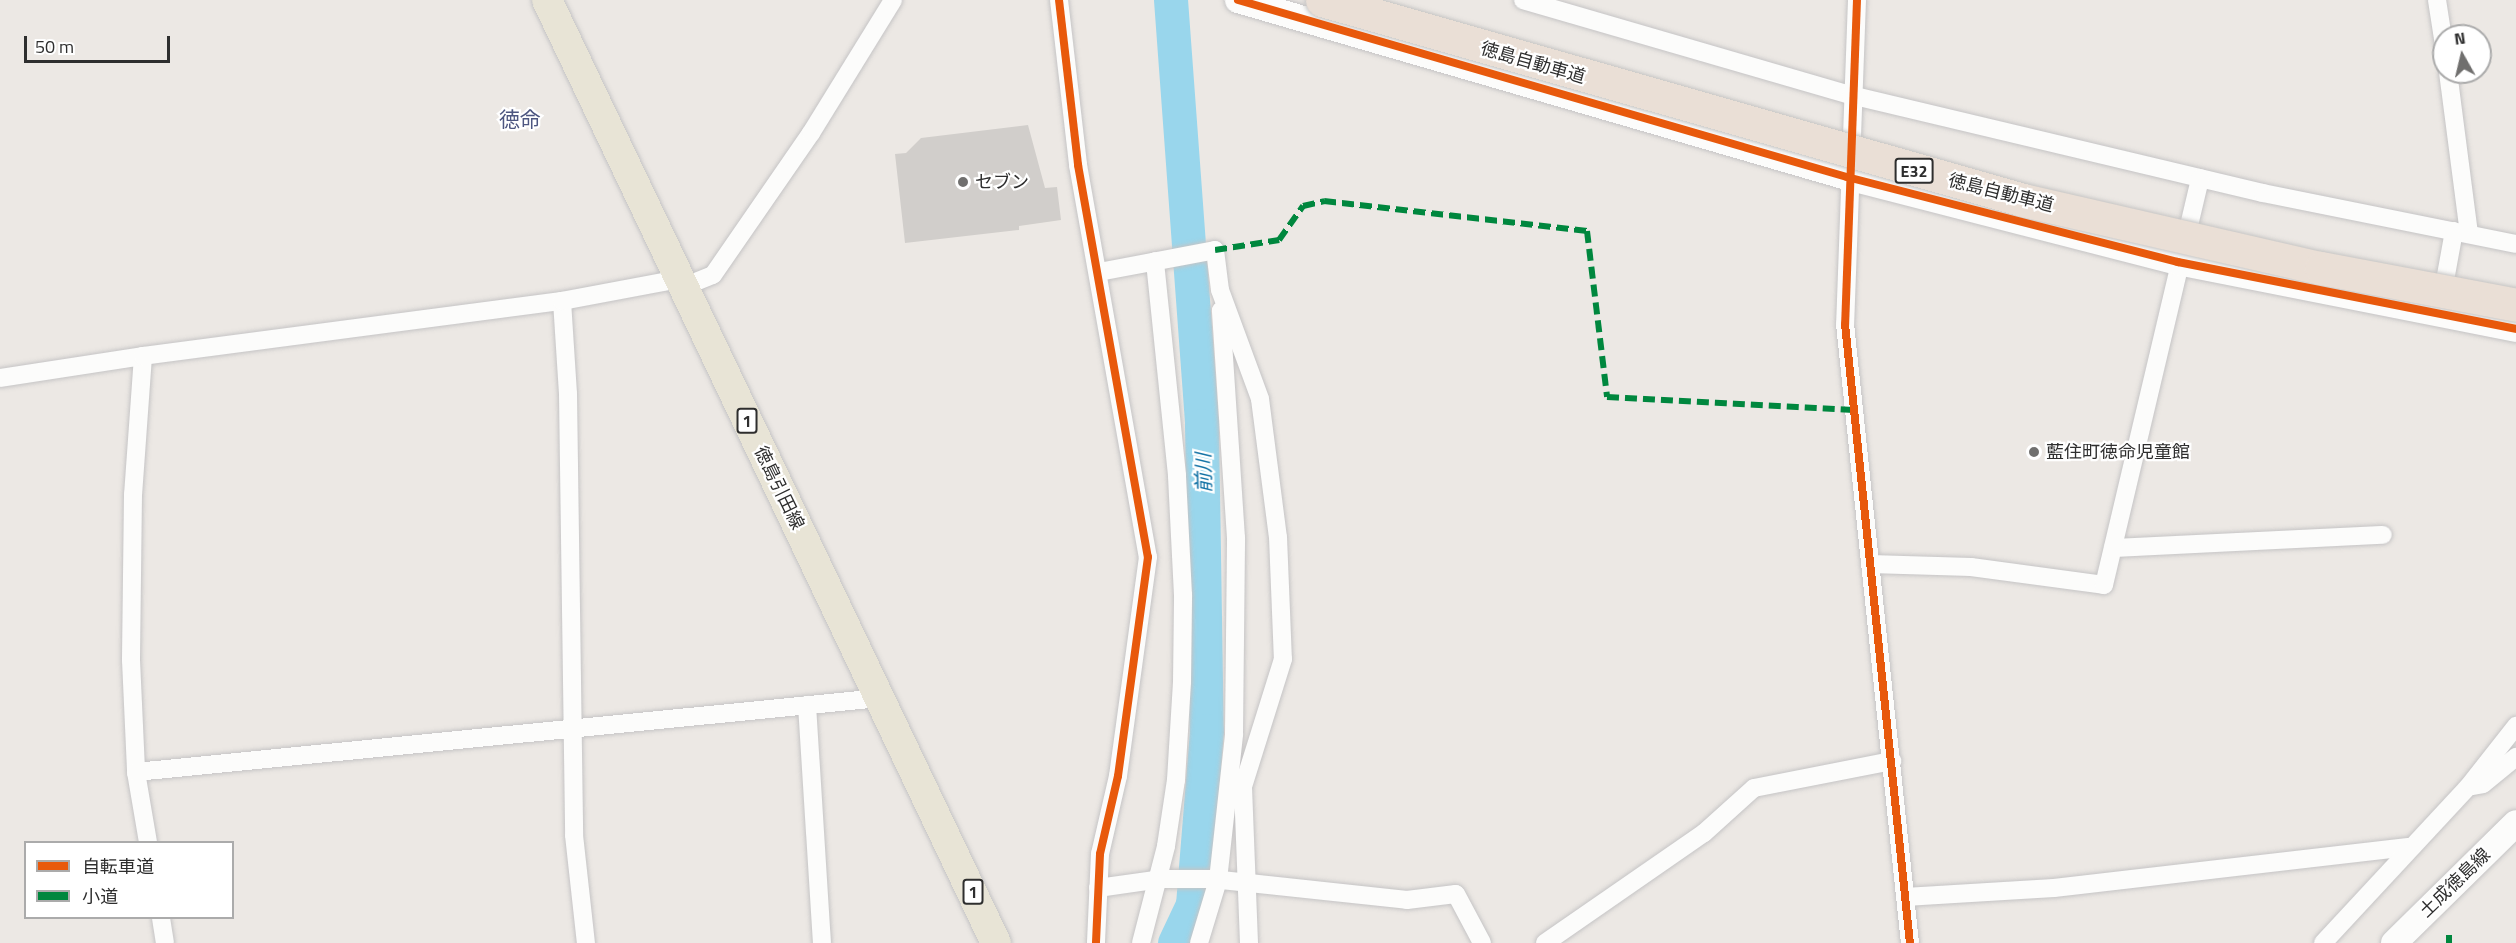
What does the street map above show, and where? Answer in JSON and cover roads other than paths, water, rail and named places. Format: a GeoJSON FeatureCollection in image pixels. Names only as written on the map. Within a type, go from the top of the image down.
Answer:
{"type":"FeatureCollection","features":[{"type":"Feature","properties":{"kind":"highway","name":"徳島自動車道"},"geometry":{"type":"LineString","coordinates":[[1322,0],[2023,200],[2321,268],[2516,305]]}},
{"type":"Feature","properties":{"kind":"main road","name":"徳島引田線"},"geometry":{"type":"LineString","coordinates":[[548,0],[996,943]]}},
{"type":"Feature","properties":{"kind":"street"},"geometry":{"type":"LineString","coordinates":[[0,378],[143,356],[562,301],[681,283],[713,275],[811,133],[893,0]]}},
{"type":"Feature","properties":{"kind":"street"},"geometry":{"type":"LineString","coordinates":[[1059,0],[1069,106],[1148,557],[1118,776],[1100,854],[1096,943]]}},
{"type":"Feature","properties":{"kind":"street"},"geometry":{"type":"LineString","coordinates":[[1238,0],[1848,177],[2178,262],[2439,316],[2516,329]]}},
{"type":"Feature","properties":{"kind":"street"},"geometry":{"type":"LineString","coordinates":[[1523,0],[1851,95],[2200,178],[2516,243]]}},
{"type":"Feature","properties":{"kind":"street"},"geometry":{"type":"LineString","coordinates":[[1857,0],[1851,95],[1845,324],[1910,943]]}},
{"type":"Feature","properties":{"kind":"street"},"geometry":{"type":"LineString","coordinates":[[2437,0],[2441,24]]}},
{"type":"Feature","properties":{"kind":"street"},"geometry":{"type":"LineString","coordinates":[[2439,316],[2462,232],[2449,84]]}},
{"type":"Feature","properties":{"kind":"street"},"geometry":{"type":"LineString","coordinates":[[1870,564],[1971,567],[2104,585],[2178,262],[2200,178]]}},
{"type":"Feature","properties":{"kind":"street"},"geometry":{"type":"LineString","coordinates":[[1099,272],[1213,250],[1220,290],[1236,538],[1237,639],[1227,818],[1199,943]]}},
{"type":"Feature","properties":{"kind":"street"},"geometry":{"type":"LineString","coordinates":[[1141,943],[1159,880],[1176,780],[1183,595],[1177,476],[1158,261]]}},
{"type":"Feature","properties":{"kind":"street"},"geometry":{"type":"LineString","coordinates":[[1220,290],[1260,399],[1278,537],[1283,659],[1243,787],[1249,943]]}},
{"type":"Feature","properties":{"kind":"street"},"geometry":{"type":"LineString","coordinates":[[562,301],[568,394],[574,835],[586,943]]}},
{"type":"Feature","properties":{"kind":"street"},"geometry":{"type":"LineString","coordinates":[[143,356],[133,494],[131,660],[136,772],[148,841]]}},
{"type":"Feature","properties":{"kind":"street"},"geometry":{"type":"LineString","coordinates":[[2113,548],[2383,535]]}},
{"type":"Feature","properties":{"kind":"street"},"geometry":{"type":"LineString","coordinates":[[136,772],[880,698]]}},
{"type":"Feature","properties":{"kind":"street"},"geometry":{"type":"LineString","coordinates":[[807,705],[822,943]]}},
{"type":"Feature","properties":{"kind":"street"},"geometry":{"type":"LineString","coordinates":[[2323,943],[2409,847],[2468,787],[2516,726]]}},
{"type":"Feature","properties":{"kind":"street"},"geometry":{"type":"LineString","coordinates":[[2468,787],[2483,784],[2516,757]]}},
{"type":"Feature","properties":{"kind":"street"},"geometry":{"type":"LineString","coordinates":[[1545,943],[1704,833],[1754,788],[1892,761]]}},
{"type":"Feature","properties":{"kind":"street","name":"土成徳島線"},"geometry":{"type":"LineString","coordinates":[[2394,943],[2516,823]]}},
{"type":"Feature","properties":{"kind":"street"},"geometry":{"type":"LineString","coordinates":[[1905,897],[2054,888],[2409,847]]}},
{"type":"Feature","properties":{"kind":"street"},"geometry":{"type":"LineString","coordinates":[[1098,888],[1159,880],[1215,879],[1247,880],[1407,900],[1456,894],[1482,943]]}},
{"type":"Feature","properties":{"kind":"street"},"geometry":{"type":"LineString","coordinates":[[161,919],[165,943]]}},
{"type":"Feature","properties":{"kind":"waterway","name":"前川"},"geometry":{"type":"LineString","coordinates":[[1171,0],[1202,426],[1207,731],[1193,905],[1175,943]]}},
{"type":"Feature","properties":{"kind":"place","name":"セブン"},"geometry":{"type":"Point","coordinates":[963,182]}},
{"type":"Feature","properties":{"kind":"place","name":"藍住町徳命児童館"},"geometry":{"type":"Point","coordinates":[2034,452]}},
{"type":"Feature","properties":{"kind":"district","name":"徳命"},"geometry":{"type":"Point","coordinates":[520,119]}}]}
